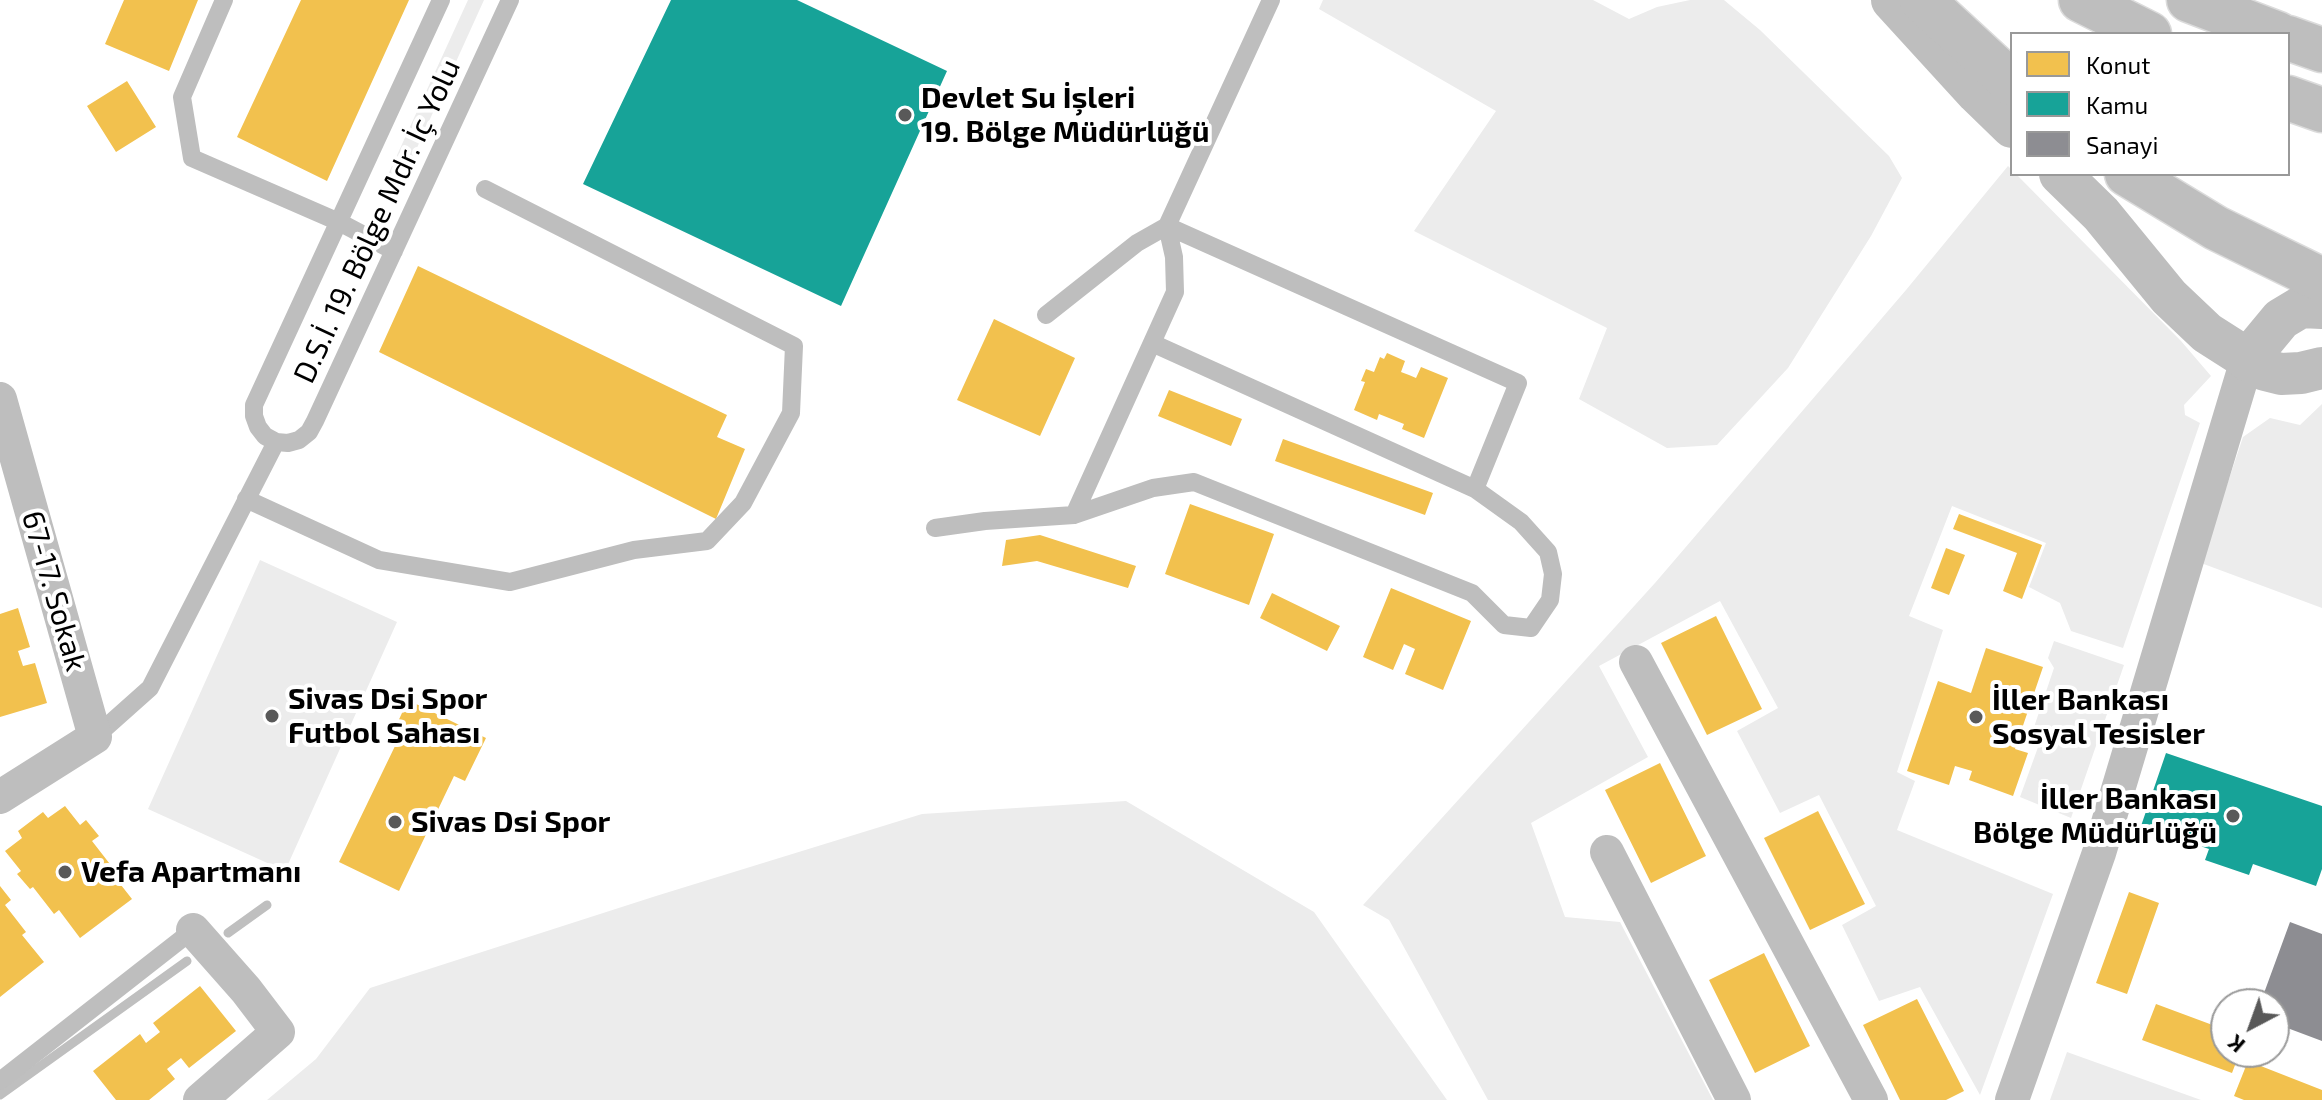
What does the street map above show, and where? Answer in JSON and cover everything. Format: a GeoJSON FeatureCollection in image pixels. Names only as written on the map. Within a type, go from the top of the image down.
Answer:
{"type":"FeatureCollection","features":[{"type":"Feature","properties":{"kind":"highway"},"geometry":{"type":"LineString","coordinates":[[1922,0],[2010,81]]}},
{"type":"Feature","properties":{"kind":"highway"},"geometry":{"type":"LineString","coordinates":[[2081,0],[2145,32]]}},
{"type":"Feature","properties":{"kind":"highway"},"geometry":{"type":"LineString","coordinates":[[2189,0],[2273,32]]}},
{"type":"Feature","properties":{"kind":"highway"},"geometry":{"type":"LineString","coordinates":[[2290,39],[2322,50]]}},
{"type":"Feature","properties":{"kind":"highway"},"geometry":{"type":"LineString","coordinates":[[2290,99],[2322,110]]}},
{"type":"Feature","properties":{"kind":"highway"},"geometry":{"type":"LineString","coordinates":[[2130,176],[2216,228],[2322,280]]}},
{"type":"Feature","properties":{"kind":"street"},"geometry":{"type":"LineString","coordinates":[[1892,0],[2010,125]]}},
{"type":"Feature","properties":{"kind":"street"},"geometry":{"type":"LineString","coordinates":[[2062,176],[2101,214],[2169,297],[2207,333],[2265,370],[2281,374],[2322,368]]}},
{"type":"Feature","properties":{"kind":"street"},"geometry":{"type":"LineString","coordinates":[[2012,1100],[2099,853],[2247,360],[2281,319],[2301,307],[2322,308]]}},
{"type":"Feature","properties":{"kind":"street","name":"67-17. Sokak"},"geometry":{"type":"LineString","coordinates":[[0,399],[95,737]]}},
{"type":"Feature","properties":{"kind":"street"},"geometry":{"type":"LineString","coordinates":[[1636,662],[1871,1100]]}},
{"type":"Feature","properties":{"kind":"street"},"geometry":{"type":"LineString","coordinates":[[0,797],[95,737]]}},
{"type":"Feature","properties":{"kind":"street"},"geometry":{"type":"LineString","coordinates":[[1607,852],[1734,1100]]}},
{"type":"Feature","properties":{"kind":"street"},"geometry":{"type":"LineString","coordinates":[[193,930],[278,1032],[200,1100]]}},
{"type":"Feature","properties":{"kind":"lane"},"geometry":{"type":"LineString","coordinates":[[224,0],[182,97],[192,158],[339,222],[394,251]]}},
{"type":"Feature","properties":{"kind":"lane","name":"D.S.İ. 19. Bölge Mdr. İç Yolu"},"geometry":{"type":"LineString","coordinates":[[441,0],[254,405],[258,427],[265,436],[276,442],[299,440],[309,432],[510,0]]}},
{"type":"Feature","properties":{"kind":"lane"},"geometry":{"type":"LineString","coordinates":[[1046,315],[1137,243],[1167,226],[1271,0]]}},
{"type":"Feature","properties":{"kind":"lane"},"geometry":{"type":"LineString","coordinates":[[246,499],[379,560],[510,582],[634,550],[707,541],[743,503],[791,413],[794,346],[485,189]]}},
{"type":"Feature","properties":{"kind":"lane"},"geometry":{"type":"LineString","coordinates":[[1074,515],[1175,292],[1174,257],[1167,226]]}},
{"type":"Feature","properties":{"kind":"lane"},"geometry":{"type":"LineString","coordinates":[[1167,226],[1518,383],[1475,489]]}},
{"type":"Feature","properties":{"kind":"lane"},"geometry":{"type":"LineString","coordinates":[[935,528],[1074,515],[1153,488],[1194,482],[1472,593],[1504,625],[1531,628],[1550,600],[1553,574],[1548,552],[1521,522],[1475,489],[1152,343]]}},
{"type":"Feature","properties":{"kind":"lane"},"geometry":{"type":"LineString","coordinates":[[95,737],[150,688],[276,442]]}},
{"type":"Feature","properties":{"kind":"lane"},"geometry":{"type":"LineString","coordinates":[[0,1081],[193,930]]}},
{"type":"Feature","properties":{"kind":"shaded area"},"geometry":{"type":"Polygon","coordinates":[[[468,0],[484,0],[401,183],[387,177],[468,0]]]}},
{"type":"Feature","properties":{"kind":"shaded area"},"geometry":{"type":"Polygon","coordinates":[[[1323,0],[1593,0],[1629,19],[1657,7],[1690,0],[1724,0],[1760,30],[1889,156],[1902,178],[1871,236],[1788,368],[1717,445],[1667,448],[1579,399],[1607,328],[1414,231],[1496,111],[1319,9],[1323,0]]]}},
{"type":"Feature","properties":{"kind":"shaded area"},"geometry":{"type":"Polygon","coordinates":[[[2008,166],[2010,176],[2018,176],[2181,341],[2211,376],[2184,405],[2185,415],[2200,423],[2123,648],[2071,631],[2060,603],[2029,587],[2046,543],[1952,506],[1909,616],[1943,630],[1897,772],[1915,781],[1897,830],[2053,894],[1980,1095],[1920,987],[1879,1001],[1842,925],[1876,906],[1819,795],[1780,813],[1737,731],[1778,708],[1720,601],[1599,666],[1648,757],[1531,823],[1565,917],[1620,922],[1713,1100],[1488,1100],[1389,920],[1363,905],[1655,583],[2008,166]]]}},
{"type":"Feature","properties":{"kind":"shaded area"},"geometry":{"type":"Polygon","coordinates":[[[2322,404],[2322,608],[2201,563],[2243,437],[2270,418],[2300,425],[2322,404]]]}},
{"type":"Feature","properties":{"kind":"shaded area","name":"Sivas Dsi Spor Futbol Sahası"},"geometry":{"type":"Polygon","coordinates":[[[260,560],[397,622],[285,871],[148,809],[260,560]]]}},
{"type":"Feature","properties":{"kind":"shaded area"},"geometry":{"type":"Polygon","coordinates":[[[2054,641],[2124,665],[2071,818],[2020,797],[2041,739],[2031,736],[2054,668],[2048,658],[2054,641]]]}},
{"type":"Feature","properties":{"kind":"shaded area"},"geometry":{"type":"Polygon","coordinates":[[[1126,801],[1314,912],[1447,1100],[267,1100],[316,1059],[370,988],[922,814],[1126,801]]]}},
{"type":"Feature","properties":{"kind":"shaded area"},"geometry":{"type":"Polygon","coordinates":[[[2067,1052],[2201,1100],[2050,1100],[2067,1052]]]}},
{"type":"Feature","properties":{"kind":"building: Konut"},"geometry":{"type":"Polygon","coordinates":[[[124,0],[198,0],[169,71],[105,44],[124,0]]]}},
{"type":"Feature","properties":{"kind":"building: Konut"},"geometry":{"type":"Polygon","coordinates":[[[301,0],[409,0],[327,181],[237,137],[301,0]]]}},
{"type":"Feature","properties":{"kind":"building: Konut"},"geometry":{"type":"Polygon","coordinates":[[[127,81],[156,127],[116,152],[87,106],[127,81]]]}},
{"type":"Feature","properties":{"kind":"building: Konut"},"geometry":{"type":"Polygon","coordinates":[[[418,266],[727,415],[717,437],[745,449],[716,519],[379,352],[418,266]]]}},
{"type":"Feature","properties":{"kind":"building: Konut"},"geometry":{"type":"Polygon","coordinates":[[[994,319],[1075,358],[1040,436],[957,400],[994,319]]]}},
{"type":"Feature","properties":{"kind":"building: Konut"},"geometry":{"type":"Polygon","coordinates":[[[1387,353],[1405,361],[1401,372],[1416,378],[1421,367],[1448,378],[1424,438],[1402,429],[1404,424],[1379,414],[1377,420],[1354,410],[1365,382],[1361,381],[1366,369],[1374,372],[1380,357],[1384,359],[1387,353]]]}},
{"type":"Feature","properties":{"kind":"building: Konut"},"geometry":{"type":"Polygon","coordinates":[[[1169,390],[1242,419],[1231,446],[1158,416],[1169,390]]]}},
{"type":"Feature","properties":{"kind":"building: Konut"},"geometry":{"type":"Polygon","coordinates":[[[1283,439],[1433,493],[1425,515],[1275,461],[1283,439]]]}},
{"type":"Feature","properties":{"kind":"building: Konut"},"geometry":{"type":"Polygon","coordinates":[[[1190,504],[1274,534],[1249,605],[1165,574],[1190,504]]]}},
{"type":"Feature","properties":{"kind":"building: Konut"},"geometry":{"type":"Polygon","coordinates":[[[1959,514],[2042,545],[2022,599],[2003,591],[2017,553],[1953,529],[1959,514]]]}},
{"type":"Feature","properties":{"kind":"building: Konut"},"geometry":{"type":"Polygon","coordinates":[[[1040,535],[1136,566],[1128,588],[1037,561],[1002,566],[1006,540],[1040,535]]]}},
{"type":"Feature","properties":{"kind":"building: Konut"},"geometry":{"type":"Polygon","coordinates":[[[1946,548],[1965,555],[1949,595],[1931,588],[1946,548]]]}},
{"type":"Feature","properties":{"kind":"building: Konut"},"geometry":{"type":"Polygon","coordinates":[[[1391,588],[1471,621],[1443,690],[1405,674],[1415,649],[1404,644],[1393,670],[1363,657],[1391,588]]]}},
{"type":"Feature","properties":{"kind":"building: Konut"},"geometry":{"type":"Polygon","coordinates":[[[1272,593],[1340,626],[1327,651],[1260,618],[1272,593]]]}},
{"type":"Feature","properties":{"kind":"building: Konut"},"geometry":{"type":"Polygon","coordinates":[[[18,608],[30,647],[18,651],[23,666],[35,663],[47,703],[0,717],[0,614],[18,608]]]}},
{"type":"Feature","properties":{"kind":"building: Konut"},"geometry":{"type":"Polygon","coordinates":[[[1716,616],[1762,709],[1707,735],[1661,643],[1716,616]]]}},
{"type":"Feature","properties":{"kind":"building: Konut","name":"İller Bankası Sosyal Tesisler"},"geometry":{"type":"Polygon","coordinates":[[[1986,648],[2043,667],[2015,749],[2028,753],[2013,796],[1969,780],[1972,771],[1955,766],[1949,785],[1907,771],[1938,681],[1971,693],[1986,648]]]}},
{"type":"Feature","properties":{"kind":"building: Konut","name":"Sivas Dsi Spor"},"geometry":{"type":"Polygon","coordinates":[[[408,700],[486,738],[465,781],[454,776],[399,891],[339,862],[396,744],[389,741],[408,700]]]}},
{"type":"Feature","properties":{"kind":"building: Konut"},"geometry":{"type":"Polygon","coordinates":[[[1660,763],[1706,856],[1651,883],[1605,790],[1660,763]]]}},
{"type":"Feature","properties":{"kind":"building: Konut","name":"Vefa Apartmanı"},"geometry":{"type":"Polygon","coordinates":[[[65,806],[80,825],[86,820],[99,836],[92,841],[132,899],[80,938],[59,910],[54,914],[33,887],[30,889],[17,874],[21,871],[5,851],[22,838],[18,831],[43,812],[48,818],[65,806]]]}},
{"type":"Feature","properties":{"kind":"building: Konut"},"geometry":{"type":"Polygon","coordinates":[[[1818,811],[1865,904],[1810,930],[1764,838],[1818,811]]]}},
{"type":"Feature","properties":{"kind":"building: Konut"},"geometry":{"type":"Polygon","coordinates":[[[0,886],[11,900],[5,905],[26,932],[22,935],[44,962],[0,997],[0,886]]]}},
{"type":"Feature","properties":{"kind":"building: Konut"},"geometry":{"type":"Polygon","coordinates":[[[2129,892],[2159,903],[2127,994],[2096,983],[2129,892]]]}},
{"type":"Feature","properties":{"kind":"building: Konut"},"geometry":{"type":"Polygon","coordinates":[[[1764,953],[1810,1046],[1755,1073],[1709,980],[1764,953]]]}},
{"type":"Feature","properties":{"kind":"building: Konut"},"geometry":{"type":"Polygon","coordinates":[[[200,986],[236,1031],[189,1068],[181,1058],[167,1069],[175,1079],[149,1100],[116,1100],[93,1071],[140,1034],[146,1043],[160,1032],[153,1023],[200,986]]]}},
{"type":"Feature","properties":{"kind":"building: Konut"},"geometry":{"type":"Polygon","coordinates":[[[1917,999],[1964,1091],[1946,1100],[1900,1100],[1863,1025],[1917,999]]]}},
{"type":"Feature","properties":{"kind":"building: Konut"},"geometry":{"type":"Polygon","coordinates":[[[2156,1004],[2210,1024],[2210,1065],[2142,1040],[2156,1004]]]}},
{"type":"Feature","properties":{"kind":"building: Konut"},"geometry":{"type":"Polygon","coordinates":[[[2245,1068],[2266,1068],[2322,1090],[2322,1100],[2244,1100],[2234,1096],[2245,1068]]]}},
{"type":"Feature","properties":{"kind":"building: Kamu"},"geometry":{"type":"Polygon","coordinates":[[[671,0],[797,0],[947,71],[841,306],[583,184],[671,0]]]}},
{"type":"Feature","properties":{"kind":"building: Kamu","name":"İller Bankası Bölge Müdürlüğü"},"geometry":{"type":"Polygon","coordinates":[[[2166,753],[2322,806],[2322,869],[2316,886],[2253,864],[2249,875],[2205,860],[2209,849],[2141,826],[2166,753]]]}},
{"type":"Feature","properties":{"kind":"building: Sanayi"},"geometry":{"type":"Polygon","coordinates":[[[2290,922],[2322,934],[2322,1041],[2290,1029],[2290,988],[2266,988],[2290,922]]]}},
{"type":"Feature","properties":{"kind":"waterway"},"geometry":{"type":"LineString","coordinates":[[228,933],[267,905]]}},
{"type":"Feature","properties":{"kind":"waterway"},"geometry":{"type":"LineString","coordinates":[[0,1095],[187,961]]}},
{"type":"Feature","properties":{"kind":"place","name":"Devlet Su İşleri 19. Bölge Müdürlüğü"},"geometry":{"type":"Point","coordinates":[905,115]}},
{"type":"Feature","properties":{"kind":"place","name":"Sivas Dsi Spor Futbol Sahası"},"geometry":{"type":"Point","coordinates":[272,716]}},
{"type":"Feature","properties":{"kind":"place","name":"İller Bankası Sosyal Tesisler"},"geometry":{"type":"Point","coordinates":[1976,717]}},
{"type":"Feature","properties":{"kind":"place","name":"İller Bankası Bölge Müdürlüğü"},"geometry":{"type":"Point","coordinates":[2233,816]}},
{"type":"Feature","properties":{"kind":"place","name":"Sivas Dsi Spor"},"geometry":{"type":"Point","coordinates":[395,822]}},
{"type":"Feature","properties":{"kind":"place","name":"Vefa Apartmanı"},"geometry":{"type":"Point","coordinates":[65,872]}}]}
